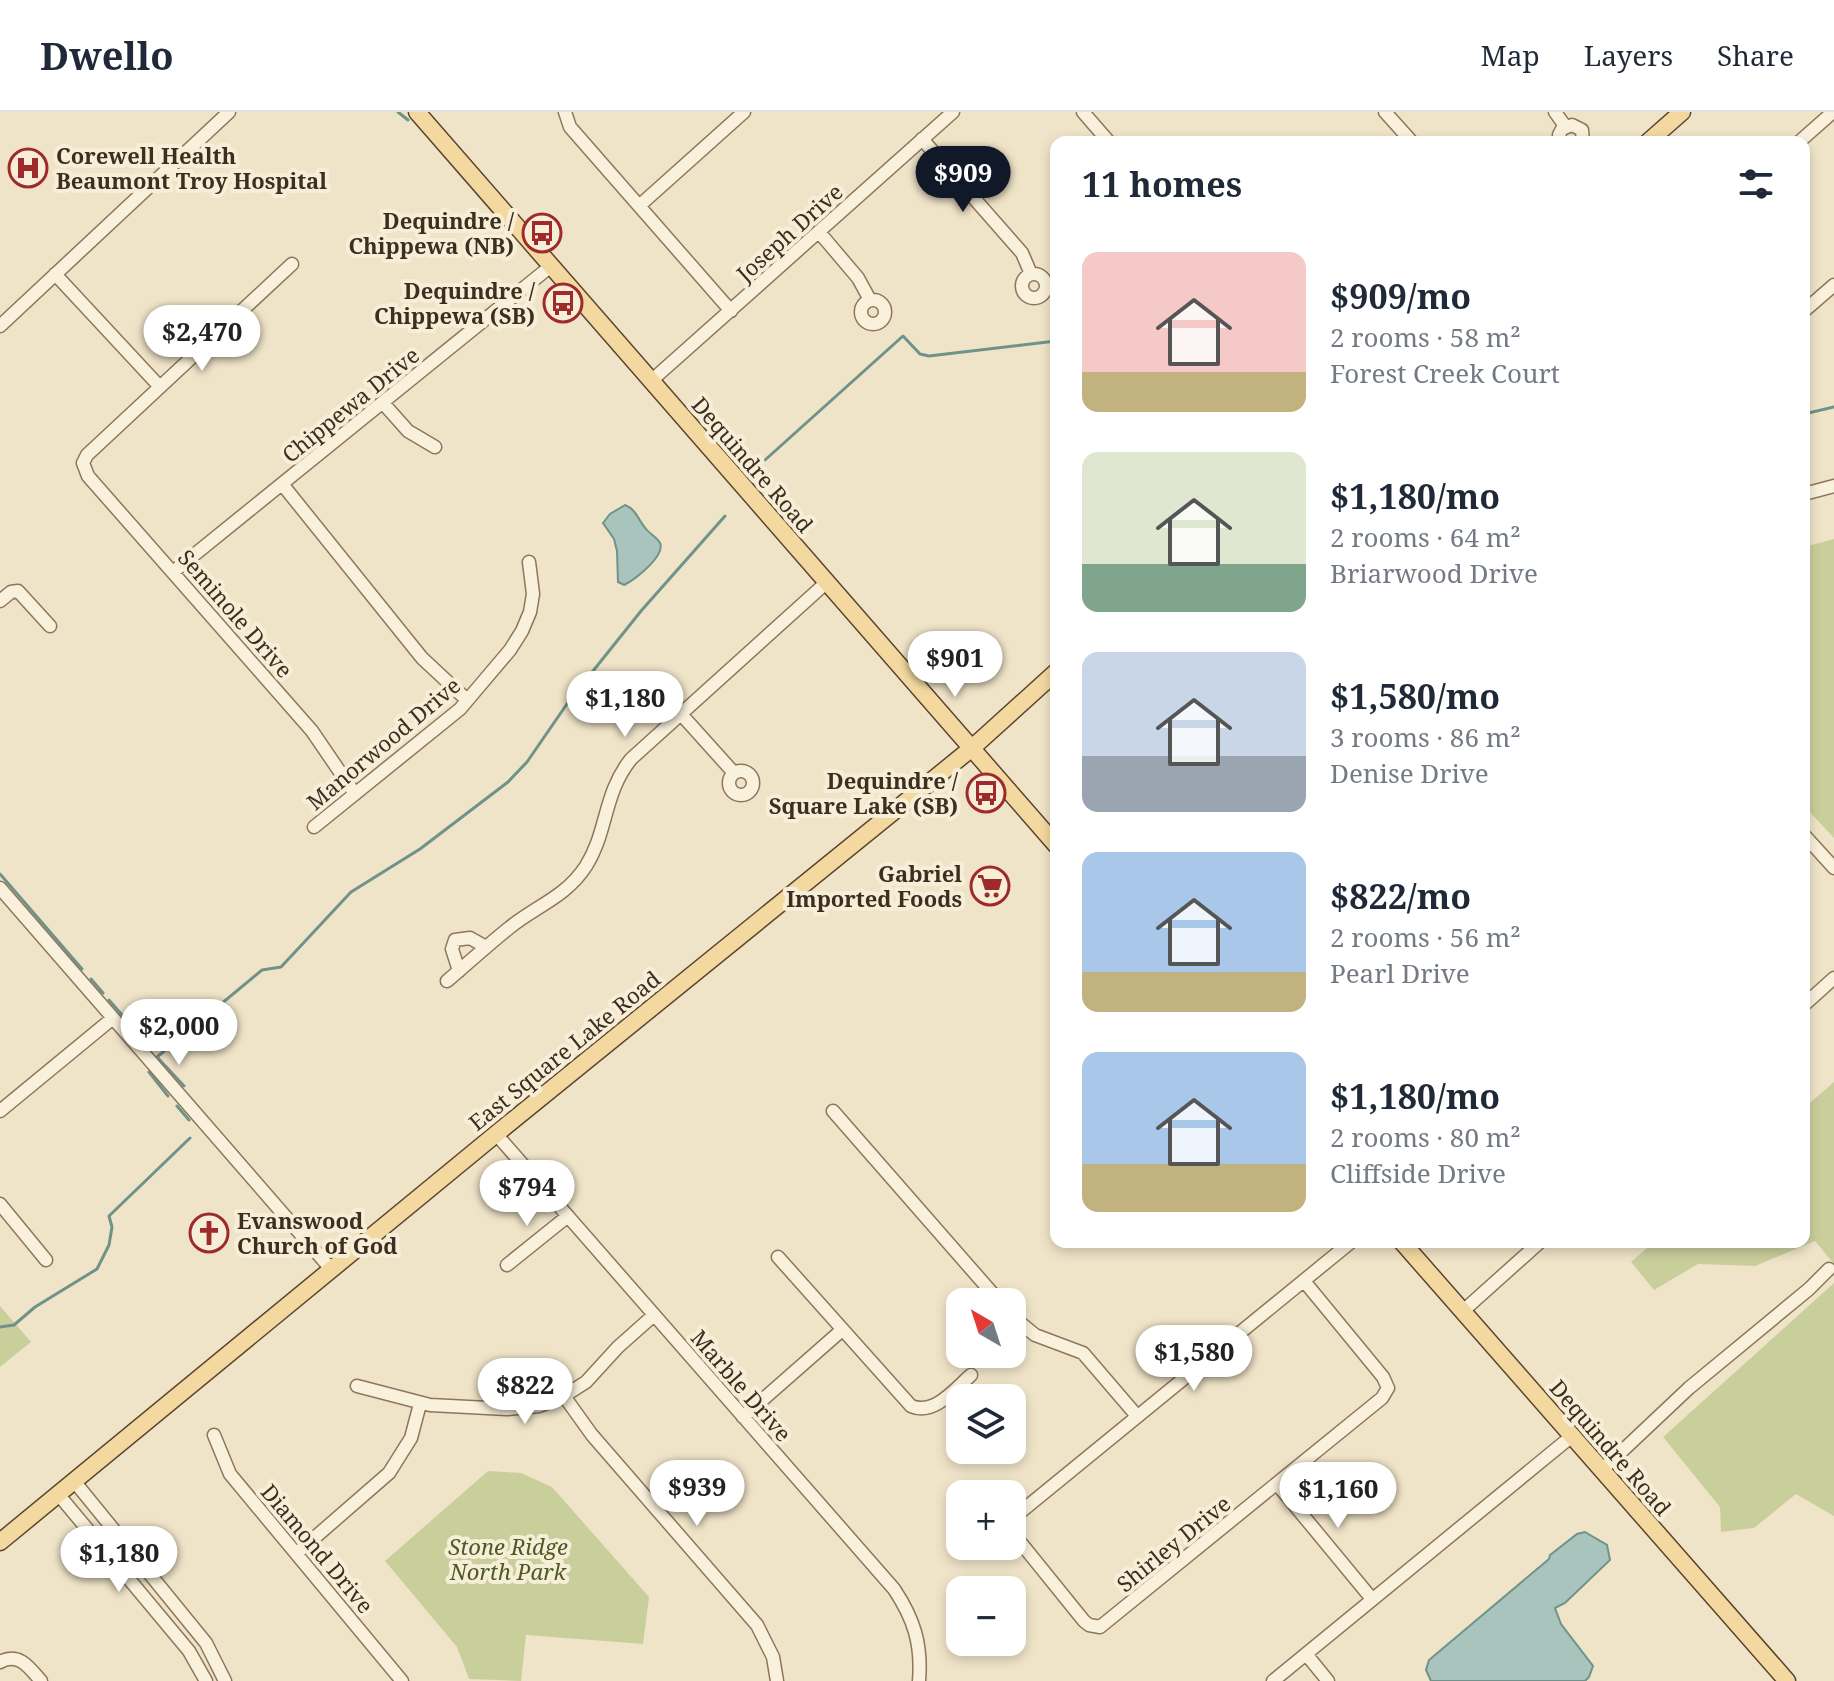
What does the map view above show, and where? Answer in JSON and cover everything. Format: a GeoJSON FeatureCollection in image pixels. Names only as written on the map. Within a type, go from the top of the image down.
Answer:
{"type":"FeatureCollection","features":[{"type":"Feature","properties":{"kind":"main road","name":"Dequindre Road"},"geometry":{"type":"LineString","coordinates":[[417,112],[1050,838]]}},
{"type":"Feature","properties":{"kind":"main road"},"geometry":{"type":"LineString","coordinates":[[1655,136],[1682,112]]}},
{"type":"Feature","properties":{"kind":"main road","name":"East Square Lake Road"},"geometry":{"type":"LineString","coordinates":[[0,1542],[972,748],[1050,677]]}},
{"type":"Feature","properties":{"kind":"main road","name":"Dequindre Road"},"geometry":{"type":"LineString","coordinates":[[1407,1248],[1787,1681]]}},
{"type":"Feature","properties":{"kind":"street"},"geometry":{"type":"LineString","coordinates":[[0,326],[229,112]]}},
{"type":"Feature","properties":{"kind":"street"},"geometry":{"type":"LineString","coordinates":[[565,112],[570,127],[731,311]]}},
{"type":"Feature","properties":{"kind":"street"},"geometry":{"type":"LineString","coordinates":[[639,206],[744,112]]}},
{"type":"Feature","properties":{"kind":"street","name":"Joseph Drive"},"geometry":{"type":"LineString","coordinates":[[651,381],[953,112]]}},
{"type":"Feature","properties":{"kind":"street"},"geometry":{"type":"LineString","coordinates":[[1083,112],[1104,136]]}},
{"type":"Feature","properties":{"kind":"street"},"geometry":{"type":"LineString","coordinates":[[1385,112],[1407,136]]}},
{"type":"Feature","properties":{"kind":"street"},"geometry":{"type":"LineString","coordinates":[[1555,112],[1565,126]]}},
{"type":"Feature","properties":{"kind":"street"},"geometry":{"type":"LineString","coordinates":[[1806,136],[1833,112]]}},
{"type":"Feature","properties":{"kind":"street"},"geometry":{"type":"LineString","coordinates":[[1560,136],[1565,126],[1572,125],[1579,127],[1583,136]]}},
{"type":"Feature","properties":{"kind":"street"},"geometry":{"type":"LineString","coordinates":[[922,139],[1022,253],[1031,274]]}},
{"type":"Feature","properties":{"kind":"street"},"geometry":{"type":"LineString","coordinates":[[819,232],[858,278],[870,300]]}},
{"type":"Feature","properties":{"kind":"street"},"geometry":{"type":"LineString","coordinates":[[55,274],[160,387],[292,264]]}},
{"type":"Feature","properties":{"kind":"street","name":"Chippewa Drive"},"geometry":{"type":"LineString","coordinates":[[173,572],[551,266]]}},
{"type":"Feature","properties":{"kind":"street"},"geometry":{"type":"LineString","coordinates":[[1810,306],[1834,285]]}},
{"type":"Feature","properties":{"kind":"street","name":"Seminole Drive"},"geometry":{"type":"LineString","coordinates":[[160,387],[87,455],[83,463],[88,476],[312,731],[355,794]]}},
{"type":"Feature","properties":{"kind":"street"},"geometry":{"type":"LineString","coordinates":[[383,403],[408,431],[435,447]]}},
{"type":"Feature","properties":{"kind":"street"},"geometry":{"type":"LineString","coordinates":[[282,484],[422,658],[467,700]]}},
{"type":"Feature","properties":{"kind":"street"},"geometry":{"type":"LineString","coordinates":[[1810,492],[1834,486]]}},
{"type":"Feature","properties":{"kind":"street","name":"Manorwood Drive"},"geometry":{"type":"LineString","coordinates":[[314,827],[450,718],[510,650],[526,624],[533,594],[529,562]]}},
{"type":"Feature","properties":{"kind":"street"},"geometry":{"type":"LineString","coordinates":[[447,981],[519,920],[556,898],[576,880],[592,857],[610,794],[621,770],[642,747],[827,582]]}},
{"type":"Feature","properties":{"kind":"street"},"geometry":{"type":"LineString","coordinates":[[0,601],[14,591],[21,593],[50,626]]}},
{"type":"Feature","properties":{"kind":"street"},"geometry":{"type":"LineString","coordinates":[[680,713],[734,773]]}},
{"type":"Feature","properties":{"kind":"street"},"geometry":{"type":"LineString","coordinates":[[1810,842],[1834,868]]}},
{"type":"Feature","properties":{"kind":"street"},"geometry":{"type":"LineString","coordinates":[[0,888],[331,1269]]}},
{"type":"Feature","properties":{"kind":"street"},"geometry":{"type":"LineString","coordinates":[[459,971],[452,949],[455,940],[470,938],[486,947]]}},
{"type":"Feature","properties":{"kind":"street"},"geometry":{"type":"LineString","coordinates":[[1810,1000],[1834,978]]}},
{"type":"Feature","properties":{"kind":"street"},"geometry":{"type":"LineString","coordinates":[[0,1111],[113,1018]]}},
{"type":"Feature","properties":{"kind":"street"},"geometry":{"type":"LineString","coordinates":[[833,1111],[988,1288]]}},
{"type":"Feature","properties":{"kind":"street","name":"Marble Drive"},"geometry":{"type":"LineString","coordinates":[[496,1134],[903,1602],[917,1634],[919,1681]]}},
{"type":"Feature","properties":{"kind":"street"},"geometry":{"type":"LineString","coordinates":[[0,1204],[46,1260]]}},
{"type":"Feature","properties":{"kind":"street"},"geometry":{"type":"LineString","coordinates":[[507,1265],[568,1216]]}},
{"type":"Feature","properties":{"kind":"street"},"geometry":{"type":"LineString","coordinates":[[1026,1507],[1344,1248]]}},
{"type":"Feature","properties":{"kind":"street"},"geometry":{"type":"LineString","coordinates":[[1463,1311],[1533,1248]]}},
{"type":"Feature","properties":{"kind":"street"},"geometry":{"type":"LineString","coordinates":[[778,1257],[904,1401],[917,1409],[939,1403],[971,1375]]}},
{"type":"Feature","properties":{"kind":"street"},"geometry":{"type":"LineString","coordinates":[[1602,1470],[1689,1388],[1829,1269]]}},
{"type":"Feature","properties":{"kind":"street","name":"Shirley Drive"},"geometry":{"type":"LineString","coordinates":[[1026,1549],[1084,1621],[1094,1627],[1106,1624],[1382,1398],[1388,1388],[1383,1377],[1304,1281]]}},
{"type":"Feature","properties":{"kind":"street"},"geometry":{"type":"LineString","coordinates":[[357,1386],[420,1404],[539,1406],[564,1396],[591,1378],[618,1347],[654,1315]]}},
{"type":"Feature","properties":{"kind":"street"},"geometry":{"type":"LineString","coordinates":[[1026,1328],[1035,1335],[1083,1353],[1137,1416]]}},
{"type":"Feature","properties":{"kind":"street"},"geometry":{"type":"LineString","coordinates":[[743,1417],[842,1330]]}},
{"type":"Feature","properties":{"kind":"street"},"geometry":{"type":"LineString","coordinates":[[564,1396],[592,1435],[757,1625],[773,1657],[777,1681]]}},
{"type":"Feature","properties":{"kind":"street"},"geometry":{"type":"LineString","coordinates":[[297,1553],[394,1467],[411,1438],[420,1404]]}},
{"type":"Feature","properties":{"kind":"street","name":"Diamond Drive"},"geometry":{"type":"LineString","coordinates":[[214,1435],[230,1474],[402,1681]]}},
{"type":"Feature","properties":{"kind":"street"},"geometry":{"type":"LineString","coordinates":[[1273,1681],[1572,1436]]}},
{"type":"Feature","properties":{"kind":"street"},"geometry":{"type":"LineString","coordinates":[[58,1494],[189,1651],[206,1680],[224,1676],[206,1643],[74,1481]]}},
{"type":"Feature","properties":{"kind":"street"},"geometry":{"type":"LineString","coordinates":[[1277,1484],[1372,1599]]}},
{"type":"Feature","properties":{"kind":"street"},"geometry":{"type":"LineString","coordinates":[[140,1591],[154,1579]]}},
{"type":"Feature","properties":{"kind":"street"},"geometry":{"type":"LineString","coordinates":[[1306,1654],[1328,1681]]}},
{"type":"Feature","properties":{"kind":"street"},"geometry":{"type":"LineString","coordinates":[[0,1662],[16,1658],[41,1681]]}},
{"type":"Feature","properties":{"kind":"green space"},"geometry":{"type":"Polygon","coordinates":[[[1834,539],[1834,838],[1810,812],[1810,545],[1834,539]]]}},
{"type":"Feature","properties":{"kind":"green space"},"geometry":{"type":"Polygon","coordinates":[[[1834,1082],[1834,1264],[1815,1241],[1810,1243],[1810,1103],[1834,1082]]]}},
{"type":"Feature","properties":{"kind":"green space"},"geometry":{"type":"Polygon","coordinates":[[[1647,1248],[1798,1248],[1755,1266],[1698,1264],[1654,1290],[1631,1262],[1647,1248]]]}},
{"type":"Feature","properties":{"kind":"green space"},"geometry":{"type":"Polygon","coordinates":[[[1834,1283],[1834,1516],[1796,1494],[1754,1528],[1721,1532],[1720,1507],[1663,1437],[1834,1283]]]}},
{"type":"Feature","properties":{"kind":"green space"},"geometry":{"type":"Polygon","coordinates":[[[0,1306],[31,1342],[0,1367],[0,1306]]]}},
{"type":"Feature","properties":{"kind":"green space","name":"Stone Ridge North Park"},"geometry":{"type":"Polygon","coordinates":[[[488,1471],[521,1473],[552,1487],[649,1597],[643,1644],[526,1635],[521,1681],[469,1679],[457,1647],[385,1561],[488,1471]]]}},
{"type":"Feature","properties":{"kind":"water"},"geometry":{"type":"Polygon","coordinates":[[[625,505],[659,541],[661,548],[648,567],[624,585],[618,582],[614,539],[603,523],[610,514],[625,505]]]}},
{"type":"Feature","properties":{"kind":"water"},"geometry":{"type":"Polygon","coordinates":[[[1585,1532],[1607,1545],[1610,1560],[1565,1603],[1555,1608],[1561,1624],[1593,1666],[1585,1681],[1431,1681],[1426,1670],[1429,1660],[1550,1555],[1577,1534],[1585,1532]]]}},
{"type":"Feature","properties":{"kind":"waterway"},"geometry":{"type":"LineString","coordinates":[[398,112],[408,120]]}},
{"type":"Feature","properties":{"kind":"waterway"},"geometry":{"type":"LineString","coordinates":[[765,460],[903,336],[920,354],[929,356],[1050,342]]}},
{"type":"Feature","properties":{"kind":"waterway"},"geometry":{"type":"LineString","coordinates":[[1810,413],[1834,407]]}},
{"type":"Feature","properties":{"kind":"waterway"},"geometry":{"type":"LineString","coordinates":[[184,1086],[157,1057],[262,970],[281,967],[351,892],[420,849],[508,782],[527,762],[569,701],[641,611],[725,516]]}},
{"type":"Feature","properties":{"kind":"waterway"},"geometry":{"type":"LineString","coordinates":[[0,874],[82,969]]}},
{"type":"Feature","properties":{"kind":"waterway"},"geometry":{"type":"LineString","coordinates":[[91,979],[103,993]]}},
{"type":"Feature","properties":{"kind":"waterway"},"geometry":{"type":"LineString","coordinates":[[109,1000],[143,1039]]}},
{"type":"Feature","properties":{"kind":"waterway"},"geometry":{"type":"LineString","coordinates":[[149,1072],[168,1096]]}},
{"type":"Feature","properties":{"kind":"waterway"},"geometry":{"type":"LineString","coordinates":[[177,1106],[189,1120]]}},
{"type":"Feature","properties":{"kind":"waterway"},"geometry":{"type":"LineString","coordinates":[[0,1327],[14,1325],[35,1307],[97,1269],[109,1245],[112,1227],[109,1216],[190,1138]]}},
{"type":"Feature","properties":{"kind":"place","name":"Corewell Health Beaumont Troy Hospital"},"geometry":{"type":"Point","coordinates":[28,168]}},
{"type":"Feature","properties":{"kind":"place","name":"Dequindre / Chippewa (NB)"},"geometry":{"type":"Point","coordinates":[542,233]}},
{"type":"Feature","properties":{"kind":"place","name":"Dequindre / Chippewa (SB)"},"geometry":{"type":"Point","coordinates":[563,303]}},
{"type":"Feature","properties":{"kind":"place","name":"Dequindre / Square Lake (SB)"},"geometry":{"type":"Point","coordinates":[986,793]}},
{"type":"Feature","properties":{"kind":"place","name":"Gabriel Imported Foods"},"geometry":{"type":"Point","coordinates":[990,886]}},
{"type":"Feature","properties":{"kind":"place","name":"Evanswood Church of God"},"geometry":{"type":"Point","coordinates":[209,1233]}}]}
